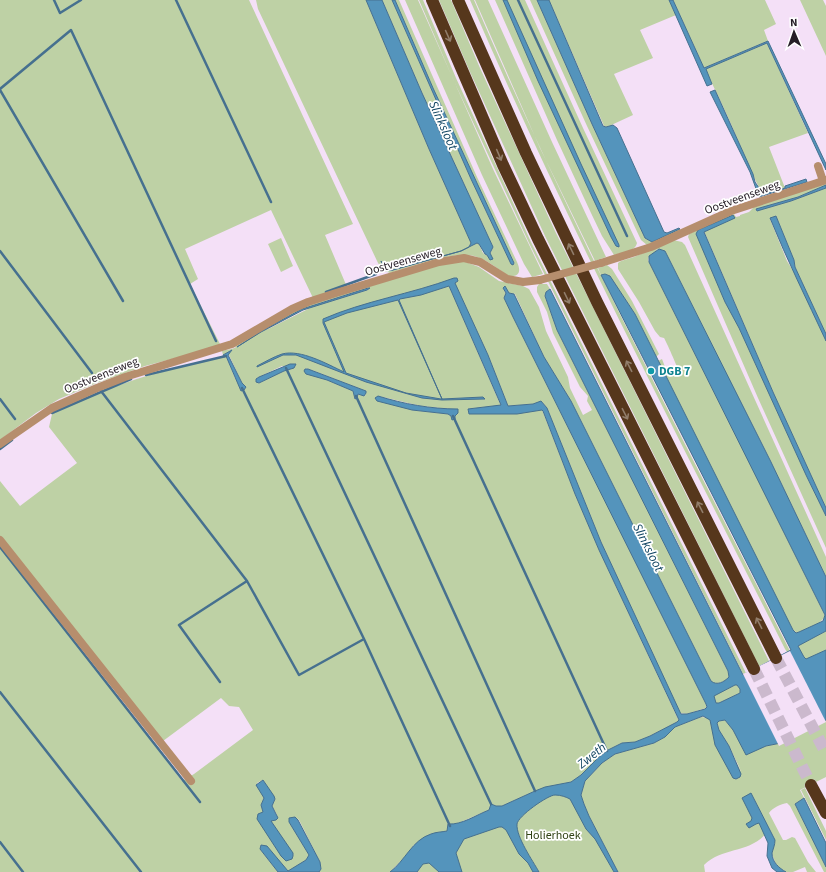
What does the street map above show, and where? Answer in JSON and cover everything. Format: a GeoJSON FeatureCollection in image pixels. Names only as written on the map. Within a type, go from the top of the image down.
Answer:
{"type":"FeatureCollection","features":[{"type":"Feature","properties":{"kind":"highway"},"geometry":{"type":"LineString","coordinates":[[432,0],[503,164],[538,239],[754,669]]}},
{"type":"Feature","properties":{"kind":"highway"},"geometry":{"type":"LineString","coordinates":[[458,0],[526,153],[590,289],[776,658]]}},
{"type":"Feature","properties":{"kind":"highway"},"geometry":{"type":"LineString","coordinates":[[811,785],[826,813]]}},
{"type":"Feature","properties":{"kind":"street"},"geometry":{"type":"LineString","coordinates":[[818,166],[823,178]]}},
{"type":"Feature","properties":{"kind":"street","name":"Oostveenseweg"},"geometry":{"type":"LineString","coordinates":[[0,444],[33,420],[65,402],[125,377],[232,344],[292,309],[308,302],[439,262],[464,258],[480,262],[507,279],[523,282],[540,280],[652,247],[731,211],[823,178]]}},
{"type":"Feature","properties":{"kind":"street"},"geometry":{"type":"LineString","coordinates":[[0,540],[191,780]]}},
{"type":"Feature","properties":{"kind":"green space"},"geometry":{"type":"Polygon","coordinates":[[[0,0],[249,0],[353,224],[325,235],[347,287],[313,298],[271,210],[185,249],[198,279],[190,284],[221,346],[145,366],[97,383],[59,399],[36,413],[0,440],[0,0]]]}},
{"type":"Feature","properties":{"kind":"green space"},"geometry":{"type":"Polygon","coordinates":[[[256,0],[366,0],[429,149],[471,243],[469,247],[477,243],[479,244],[483,253],[488,256],[490,260],[492,259],[490,254],[493,247],[422,93],[382,0],[392,0],[471,179],[511,264],[514,264],[433,88],[395,0],[399,0],[477,177],[517,262],[519,273],[515,276],[509,276],[486,261],[469,255],[447,257],[390,273],[384,271],[378,263],[258,9],[256,0]]]}},
{"type":"Feature","properties":{"kind":"green space"},"geometry":{"type":"Polygon","coordinates":[[[405,0],[418,0],[493,169],[543,274],[532,277],[524,264],[482,175],[405,0]]]}},
{"type":"Feature","properties":{"kind":"green space"},"geometry":{"type":"Polygon","coordinates":[[[419,0],[423,0],[456,78],[531,242],[746,673],[743,674],[529,243],[453,79],[419,0]]]}},
{"type":"Feature","properties":{"kind":"green space"},"geometry":{"type":"Polygon","coordinates":[[[439,0],[451,0],[480,68],[555,231],[769,661],[759,666],[545,236],[470,72],[439,0]]]}},
{"type":"Feature","properties":{"kind":"green space"},"geometry":{"type":"Polygon","coordinates":[[[470,0],[474,0],[510,83],[587,247],[667,409],[790,651],[787,652],[785,649],[583,246],[506,83],[470,0]]]}},
{"type":"Feature","properties":{"kind":"green space"},"geometry":{"type":"Polygon","coordinates":[[[475,0],[488,0],[606,257],[595,261],[540,148],[475,0]]]}},
{"type":"Feature","properties":{"kind":"green space"},"geometry":{"type":"Polygon","coordinates":[[[495,0],[525,0],[637,243],[631,250],[614,255],[602,236],[557,140],[495,0]]]}},
{"type":"Feature","properties":{"kind":"green space"},"geometry":{"type":"Polygon","coordinates":[[[530,0],[537,0],[645,238],[652,242],[680,229],[681,231],[647,245],[641,240],[530,0]]]}},
{"type":"Feature","properties":{"kind":"green space"},"geometry":{"type":"Polygon","coordinates":[[[549,0],[669,0],[676,15],[640,30],[653,58],[614,74],[633,115],[607,127],[604,126],[549,0]]]}},
{"type":"Feature","properties":{"kind":"green space"},"geometry":{"type":"Polygon","coordinates":[[[673,0],[765,0],[776,24],[764,30],[768,41],[704,68],[673,0]]]}},
{"type":"Feature","properties":{"kind":"green space"},"geometry":{"type":"Polygon","coordinates":[[[800,0],[823,0],[826,6],[826,56],[800,0]]]}},
{"type":"Feature","properties":{"kind":"green space"},"geometry":{"type":"Polygon","coordinates":[[[767,43],[808,133],[769,147],[785,188],[763,194],[705,69],[767,43]]]}},
{"type":"Feature","properties":{"kind":"green space"},"geometry":{"type":"Polygon","coordinates":[[[826,183],[826,185],[798,197],[756,209],[757,211],[791,201],[826,188],[826,334],[795,267],[794,260],[776,216],[770,219],[787,261],[797,277],[826,341],[826,508],[773,392],[704,231],[734,218],[698,230],[725,302],[739,327],[826,516],[826,548],[758,398],[688,237],[689,234],[727,216],[734,214],[736,217],[740,216],[749,212],[755,206],[826,183]]]}},
{"type":"Feature","properties":{"kind":"green space"},"geometry":{"type":"Polygon","coordinates":[[[281,238],[293,266],[281,272],[268,244],[281,238]]]}},
{"type":"Feature","properties":{"kind":"green space"},"geometry":{"type":"Polygon","coordinates":[[[673,240],[682,242],[685,245],[826,557],[826,577],[771,462],[665,251],[658,249],[656,250],[656,252],[649,256],[648,260],[824,613],[825,617],[819,623],[797,633],[792,629],[658,361],[662,359],[670,376],[678,372],[665,340],[655,331],[618,269],[618,263],[621,261],[673,240]]]}},
{"type":"Feature","properties":{"kind":"green space"},"geometry":{"type":"Polygon","coordinates":[[[463,261],[479,267],[499,281],[523,286],[529,289],[539,307],[546,331],[568,377],[570,388],[583,415],[592,410],[587,401],[588,396],[580,387],[553,333],[547,312],[537,292],[537,287],[539,284],[547,284],[550,289],[546,292],[545,296],[557,330],[728,671],[729,677],[725,681],[715,684],[711,681],[571,401],[544,357],[515,294],[509,293],[505,286],[503,288],[506,294],[504,298],[513,317],[706,704],[706,708],[687,714],[680,713],[601,542],[547,408],[542,402],[508,406],[488,355],[454,282],[449,286],[501,406],[468,409],[469,414],[501,414],[542,410],[599,550],[679,721],[650,736],[635,742],[622,743],[608,750],[581,775],[571,782],[535,791],[502,806],[491,804],[489,810],[454,825],[447,831],[431,834],[414,845],[405,857],[390,872],[319,872],[321,869],[320,862],[299,820],[295,817],[289,822],[309,855],[306,860],[288,872],[261,845],[260,849],[278,872],[0,872],[0,544],[182,781],[194,774],[253,730],[239,707],[229,706],[221,698],[163,741],[0,536],[0,481],[20,506],[77,463],[49,427],[52,414],[94,395],[137,379],[181,366],[226,356],[235,378],[244,390],[245,387],[228,353],[223,355],[222,351],[236,347],[235,345],[301,307],[444,263],[463,261]],[[368,288],[302,309],[263,330],[268,329],[312,307],[370,288],[368,288]],[[282,366],[257,378],[257,383],[259,383],[294,368],[282,366]],[[305,368],[327,380],[353,391],[355,399],[359,394],[365,396],[366,391],[305,368]],[[378,396],[412,410],[448,414],[455,419],[455,416],[449,409],[421,406],[378,396]],[[263,780],[257,783],[264,798],[261,805],[263,812],[271,821],[277,815],[272,806],[275,799],[263,780]]]}},
{"type":"Feature","properties":{"kind":"green space"},"geometry":{"type":"Polygon","coordinates":[[[607,265],[612,269],[632,301],[659,354],[656,357],[635,314],[610,276],[605,274],[601,275],[598,268],[607,265]]]}},
{"type":"Feature","properties":{"kind":"green space"},"geometry":{"type":"Polygon","coordinates":[[[826,631],[826,650],[805,659],[799,645],[826,631]]]}},
{"type":"Feature","properties":{"kind":"green space"},"geometry":{"type":"Polygon","coordinates":[[[737,685],[740,689],[740,693],[716,703],[713,697],[715,695],[737,685]]]}},
{"type":"Feature","properties":{"kind":"green space"},"geometry":{"type":"Polygon","coordinates":[[[701,717],[710,718],[741,771],[729,746],[719,730],[717,723],[719,721],[725,720],[733,730],[746,754],[766,746],[781,743],[826,720],[826,777],[800,790],[804,798],[795,804],[826,867],[826,872],[824,872],[790,806],[787,803],[777,806],[769,813],[783,840],[792,837],[795,838],[808,862],[816,872],[807,872],[805,867],[793,872],[786,872],[778,867],[772,854],[774,838],[751,793],[768,831],[754,843],[712,859],[704,865],[705,872],[618,872],[584,804],[581,795],[585,781],[602,763],[615,754],[654,743],[665,737],[675,727],[701,717]]]}},
{"type":"Feature","properties":{"kind":"green space"},"geometry":{"type":"Polygon","coordinates":[[[805,788],[826,831],[826,840],[801,790],[805,788]]]}},
{"type":"Feature","properties":{"kind":"green space","name":"Holierhoek"},"geometry":{"type":"Polygon","coordinates":[[[571,790],[614,872],[405,872],[434,851],[554,793],[571,790]]]}},
{"type":"Feature","properties":{"kind":"water"},"geometry":{"type":"Polygon","coordinates":[[[366,0],[382,0],[422,93],[493,247],[490,253],[493,259],[490,260],[477,243],[469,247],[471,243],[429,149],[366,0]]]}},
{"type":"Feature","properties":{"kind":"water"},"geometry":{"type":"Polygon","coordinates":[[[392,0],[395,0],[433,88],[514,263],[513,265],[511,264],[471,179],[392,0]]]}},
{"type":"Feature","properties":{"kind":"water"},"geometry":{"type":"Polygon","coordinates":[[[503,0],[507,0],[619,247],[616,246],[611,237],[538,81],[503,0]]]}},
{"type":"Feature","properties":{"kind":"water"},"geometry":{"type":"Polygon","coordinates":[[[537,0],[549,0],[603,126],[606,127],[613,125],[617,128],[664,232],[667,233],[679,228],[680,229],[652,242],[645,238],[537,0]]]}},
{"type":"Feature","properties":{"kind":"water"},"geometry":{"type":"Polygon","coordinates":[[[669,0],[673,0],[704,68],[768,41],[826,164],[826,170],[767,43],[706,69],[712,84],[707,86],[669,0]]]}},
{"type":"Feature","properties":{"kind":"water"},"geometry":{"type":"Polygon","coordinates":[[[715,90],[753,174],[755,182],[763,194],[785,188],[785,186],[806,179],[807,182],[759,197],[750,172],[710,92],[715,90]]]}},
{"type":"Feature","properties":{"kind":"water"},"geometry":{"type":"Polygon","coordinates":[[[826,185],[826,188],[791,201],[757,211],[756,209],[798,197],[826,185]]]}},
{"type":"Feature","properties":{"kind":"water"},"geometry":{"type":"Polygon","coordinates":[[[733,215],[735,218],[704,232],[773,392],[826,508],[826,516],[739,328],[725,302],[696,234],[698,230],[733,215]]]}},
{"type":"Feature","properties":{"kind":"water"},"geometry":{"type":"Polygon","coordinates":[[[776,216],[794,260],[795,267],[826,334],[826,341],[790,265],[770,218],[776,216]]]}},
{"type":"Feature","properties":{"kind":"water"},"geometry":{"type":"Polygon","coordinates":[[[659,249],[665,251],[771,462],[826,577],[826,631],[798,646],[806,659],[826,650],[826,720],[781,743],[766,746],[746,755],[733,730],[725,720],[719,721],[717,723],[719,730],[729,746],[741,774],[740,777],[736,779],[733,778],[715,745],[710,720],[703,716],[675,727],[665,737],[654,743],[615,754],[602,763],[585,781],[581,795],[589,816],[618,872],[614,872],[595,839],[586,829],[570,799],[555,795],[546,798],[534,806],[522,816],[517,824],[517,829],[522,842],[539,872],[533,872],[528,863],[519,854],[506,830],[499,827],[464,839],[456,853],[462,872],[439,872],[429,863],[423,864],[417,872],[390,872],[419,841],[431,834],[447,831],[448,824],[464,821],[489,810],[491,804],[502,806],[545,787],[571,782],[581,775],[608,750],[622,743],[635,742],[650,736],[679,720],[599,550],[575,494],[543,411],[517,414],[469,414],[468,409],[501,405],[449,286],[399,300],[442,399],[483,397],[485,399],[442,400],[422,398],[366,382],[296,355],[283,355],[257,366],[279,355],[289,353],[314,358],[344,372],[323,323],[323,319],[371,302],[457,278],[458,281],[455,283],[488,355],[508,406],[533,404],[541,401],[547,408],[601,542],[681,714],[687,714],[705,709],[707,707],[706,704],[504,298],[506,293],[503,288],[505,286],[509,293],[514,294],[544,357],[571,401],[711,681],[720,683],[729,677],[728,671],[557,330],[545,296],[546,292],[550,289],[743,675],[791,650],[601,275],[605,274],[610,276],[635,314],[793,630],[796,633],[823,621],[825,615],[649,262],[649,256],[659,249]],[[398,300],[347,313],[324,322],[346,373],[406,393],[442,399],[398,300]],[[737,685],[714,696],[716,703],[740,693],[740,689],[737,685]]]}},
{"type":"Feature","properties":{"kind":"water"},"geometry":{"type":"Polygon","coordinates":[[[461,251],[393,270],[386,271],[381,261],[386,270],[392,270],[461,251]]]}},
{"type":"Feature","properties":{"kind":"water"},"geometry":{"type":"Polygon","coordinates":[[[370,288],[303,310],[261,332],[237,347],[263,330],[302,309],[370,288]]]}},
{"type":"Feature","properties":{"kind":"water"},"geometry":{"type":"Polygon","coordinates":[[[232,350],[228,355],[242,383],[246,387],[241,391],[226,356],[224,357],[223,355],[232,350]]]}},
{"type":"Feature","properties":{"kind":"water"},"geometry":{"type":"Polygon","coordinates":[[[290,364],[296,364],[294,368],[259,383],[256,382],[256,379],[259,377],[290,364]]]}},
{"type":"Feature","properties":{"kind":"water"},"geometry":{"type":"Polygon","coordinates":[[[305,369],[366,391],[366,393],[364,396],[358,394],[357,398],[355,399],[353,391],[327,380],[306,374],[304,371],[305,369]]]}},
{"type":"Feature","properties":{"kind":"water"},"geometry":{"type":"Polygon","coordinates":[[[378,396],[418,406],[458,409],[458,413],[455,416],[455,419],[452,420],[451,416],[448,414],[412,410],[377,401],[375,398],[378,396]]]}},
{"type":"Feature","properties":{"kind":"water"},"geometry":{"type":"Polygon","coordinates":[[[263,780],[275,799],[272,806],[278,818],[271,821],[293,853],[292,859],[286,861],[281,856],[257,819],[258,814],[263,812],[261,805],[264,798],[256,785],[263,780]]]}},
{"type":"Feature","properties":{"kind":"water"},"geometry":{"type":"Polygon","coordinates":[[[751,793],[775,840],[772,853],[773,859],[778,867],[786,872],[777,872],[772,868],[767,856],[768,843],[759,823],[749,828],[746,824],[751,821],[752,818],[742,798],[751,793]]]}},
{"type":"Feature","properties":{"kind":"water"},"geometry":{"type":"Polygon","coordinates":[[[804,798],[826,843],[826,867],[795,804],[804,798]]]}},
{"type":"Feature","properties":{"kind":"water"},"geometry":{"type":"Polygon","coordinates":[[[295,817],[320,862],[321,869],[319,872],[278,872],[260,849],[261,845],[267,846],[288,871],[306,860],[309,855],[289,822],[289,818],[295,817]]]}},
{"type":"Feature","properties":{"kind":"pier"},"geometry":{"type":"Polygon","coordinates":[[[790,651],[826,722],[779,746],[743,674],[790,651]]]}},
{"type":"Feature","properties":{"kind":"waterway"},"geometry":{"type":"LineString","coordinates":[[54,0],[60,13],[81,0]]}},
{"type":"Feature","properties":{"kind":"waterway"},"geometry":{"type":"LineString","coordinates":[[176,0],[271,202]]}},
{"type":"Feature","properties":{"kind":"waterway"},"geometry":{"type":"LineString","coordinates":[[518,0],[627,236]]}},
{"type":"Feature","properties":{"kind":"waterway"},"geometry":{"type":"LineString","coordinates":[[0,89],[71,30],[216,341]]}},
{"type":"Feature","properties":{"kind":"waterway"},"geometry":{"type":"LineString","coordinates":[[0,90],[123,301]]}},
{"type":"Feature","properties":{"kind":"waterway"},"geometry":{"type":"LineString","coordinates":[[0,251],[92,373]]}},
{"type":"Feature","properties":{"kind":"waterway"},"geometry":{"type":"LineString","coordinates":[[326,292],[376,274]]}},
{"type":"Feature","properties":{"kind":"waterway"},"geometry":{"type":"LineString","coordinates":[[146,375],[226,356]]}},
{"type":"Feature","properties":{"kind":"waterway"},"geometry":{"type":"LineString","coordinates":[[286,368],[491,804]]}},
{"type":"Feature","properties":{"kind":"waterway"},"geometry":{"type":"LineString","coordinates":[[52,413],[131,379]]}},
{"type":"Feature","properties":{"kind":"waterway"},"geometry":{"type":"LineString","coordinates":[[242,388],[364,639],[450,826]]}},
{"type":"Feature","properties":{"kind":"waterway"},"geometry":{"type":"LineString","coordinates":[[101,391],[247,581]]}},
{"type":"Feature","properties":{"kind":"waterway"},"geometry":{"type":"LineString","coordinates":[[356,396],[535,791]]}},
{"type":"Feature","properties":{"kind":"waterway"},"geometry":{"type":"LineString","coordinates":[[0,399],[15,419]]}},
{"type":"Feature","properties":{"kind":"waterway","name":"Zweth"},"geometry":{"type":"LineString","coordinates":[[453,416],[607,751]]}},
{"type":"Feature","properties":{"kind":"waterway"},"geometry":{"type":"LineString","coordinates":[[0,449],[12,440]]}},
{"type":"Feature","properties":{"kind":"waterway"},"geometry":{"type":"LineString","coordinates":[[0,547],[200,802]]}},
{"type":"Feature","properties":{"kind":"waterway"},"geometry":{"type":"LineString","coordinates":[[220,682],[179,625],[247,581],[299,675],[364,639]]}},
{"type":"Feature","properties":{"kind":"waterway"},"geometry":{"type":"LineString","coordinates":[[0,692],[141,872]]}},
{"type":"Feature","properties":{"kind":"waterway"},"geometry":{"type":"LineString","coordinates":[[0,842],[23,872]]}},
{"type":"Feature","properties":{"kind":"tunnel"},"geometry":{"type":"LineString","coordinates":[[776,658],[826,753]]}},
{"type":"Feature","properties":{"kind":"tunnel"},"geometry":{"type":"LineString","coordinates":[[754,669],[811,785]]}},
{"type":"Feature","properties":{"kind":"place","name":"DGB 7"},"geometry":{"type":"Point","coordinates":[651,371]}},
{"type":"Feature","properties":{"kind":"water label","name":"Slinksloot"},"geometry":{"type":"Point","coordinates":[444,125]}},
{"type":"Feature","properties":{"kind":"water label","name":"Slinksloot"},"geometry":{"type":"Point","coordinates":[649,547]}}]}
